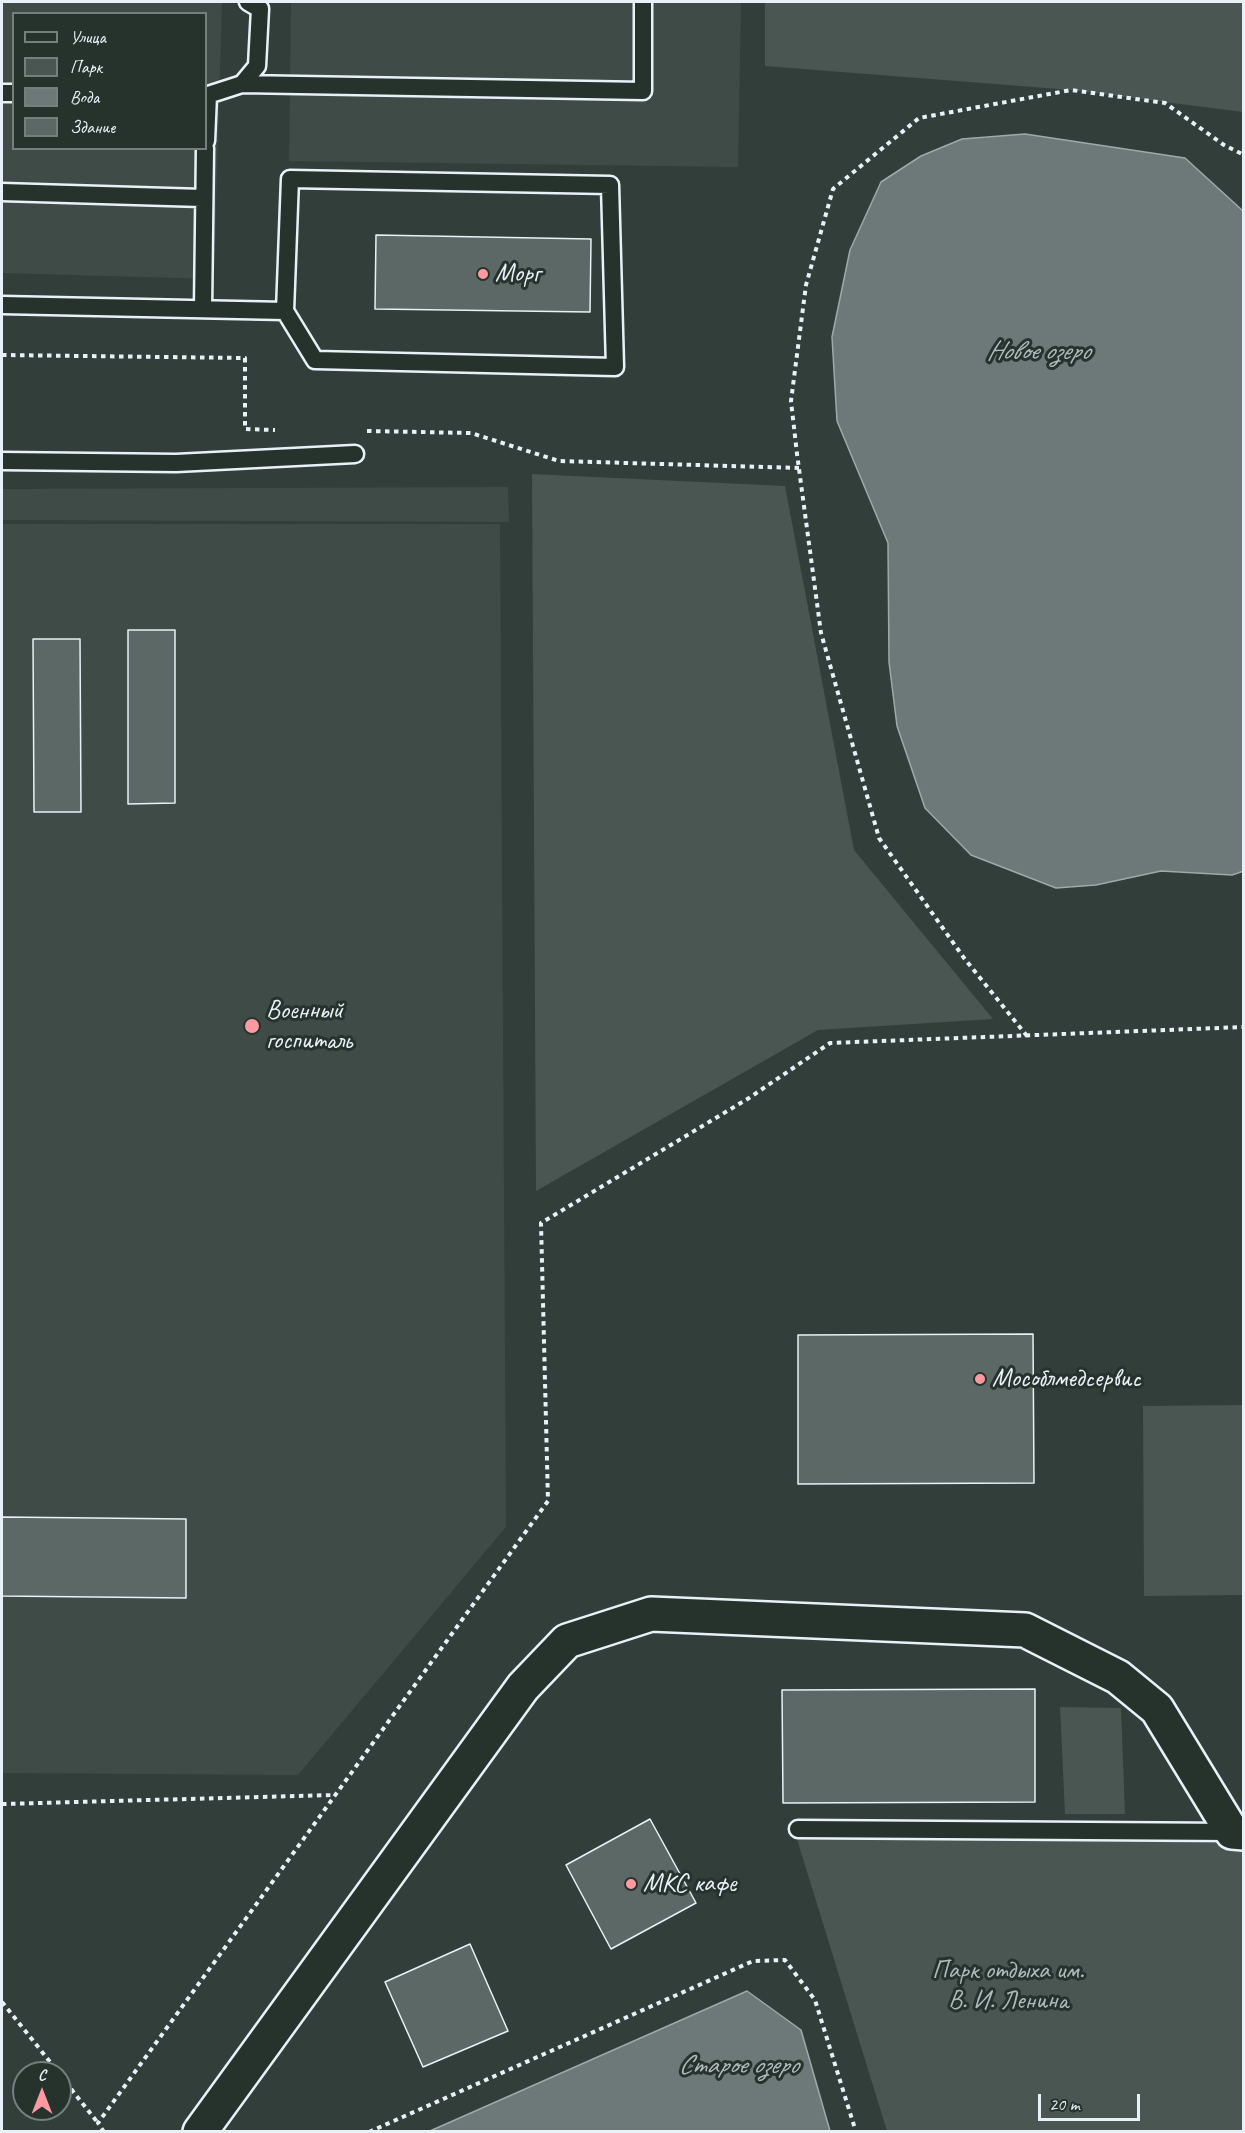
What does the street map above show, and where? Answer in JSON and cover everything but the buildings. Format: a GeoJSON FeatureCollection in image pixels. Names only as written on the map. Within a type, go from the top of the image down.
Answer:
{"type":"FeatureCollection","features":[{"type":"Feature","properties":{"kind":"street"},"geometry":{"type":"LineString","coordinates":[[200,2132],[523,1687],[567,1641],[651,1614],[1025,1630],[1118,1677],[1156,1709],[1238,1832]]}},
{"type":"Feature","properties":{"kind":"lane"},"geometry":{"type":"LineString","coordinates":[[242,84],[257,66],[261,9],[248,2]]}},
{"type":"Feature","properties":{"kind":"lane"},"geometry":{"type":"LineString","coordinates":[[207,95],[242,84],[643,91],[643,2]]}},
{"type":"Feature","properties":{"kind":"lane"},"geometry":{"type":"LineString","coordinates":[[203,309],[202,198],[205,150]]}},
{"type":"Feature","properties":{"kind":"lane"},"geometry":{"type":"LineString","coordinates":[[290,179],[610,185],[615,367],[315,360],[285,311],[290,179]]}},
{"type":"Feature","properties":{"kind":"lane"},"geometry":{"type":"LineString","coordinates":[[2,192],[202,198]]}},
{"type":"Feature","properties":{"kind":"lane"},"geometry":{"type":"LineString","coordinates":[[2,305],[285,311]]}},
{"type":"Feature","properties":{"kind":"lane"},"geometry":{"type":"LineString","coordinates":[[2,461],[176,463],[355,454]]}},
{"type":"Feature","properties":{"kind":"lane"},"geometry":{"type":"LineString","coordinates":[[798,1829],[1238,1832]]}},
{"type":"Feature","properties":{"kind":"path"},"geometry":{"type":"LineString","coordinates":[[1027,1036],[964,958],[879,838],[821,633],[799,468],[791,401],[806,285],[833,189],[920,118],[1071,90],[1165,103],[1224,145],[1244,155]]}},
{"type":"Feature","properties":{"kind":"path"},"geometry":{"type":"LineString","coordinates":[[2,355],[245,358],[245,429],[281,430]]}},
{"type":"Feature","properties":{"kind":"path"},"geometry":{"type":"LineString","coordinates":[[364,431],[471,433],[559,462],[799,468]]}},
{"type":"Feature","properties":{"kind":"path"},"geometry":{"type":"LineString","coordinates":[[98,2123],[548,1501],[541,1223],[749,1098],[830,1043],[1244,1027]]}},
{"type":"Feature","properties":{"kind":"path"},"geometry":{"type":"LineString","coordinates":[[2,1804],[335,1795]]}},
{"type":"Feature","properties":{"kind":"path"},"geometry":{"type":"LineString","coordinates":[[369,2132],[753,1961],[784,1960],[815,2000],[856,2132]]}},
{"type":"Feature","properties":{"kind":"path"},"geometry":{"type":"LineString","coordinates":[[2,2002],[49,2061]]}},
{"type":"Feature","properties":{"kind":"path"},"geometry":{"type":"LineString","coordinates":[[72,2090],[104,2132]]}},
{"type":"Feature","properties":{"kind":"shaded area"},"geometry":{"type":"Polygon","coordinates":[[[2,2],[222,2],[214,279],[2,273],[2,2]]]}},
{"type":"Feature","properties":{"kind":"shaded area"},"geometry":{"type":"Polygon","coordinates":[[[291,2],[741,2],[738,167],[289,161],[291,2]]]}},
{"type":"Feature","properties":{"kind":"shaded area"},"geometry":{"type":"Polygon","coordinates":[[[508,487],[509,522],[2,520],[2,489],[508,487]]]}},
{"type":"Feature","properties":{"kind":"shaded area","name":"Военный госпиталь"},"geometry":{"type":"Polygon","coordinates":[[[2,524],[500,524],[506,1527],[298,1775],[2,1773],[2,524]]]}},
{"type":"Feature","properties":{"kind":"green space"},"geometry":{"type":"Polygon","coordinates":[[[765,2],[1243,2],[1243,112],[1071,90],[765,66],[765,2]]]}},
{"type":"Feature","properties":{"kind":"green space"},"geometry":{"type":"Polygon","coordinates":[[[532,474],[785,486],[854,850],[993,1019],[818,1030],[536,1191],[532,474]]]}},
{"type":"Feature","properties":{"kind":"green space"},"geometry":{"type":"Polygon","coordinates":[[[1243,1405],[1243,1595],[1144,1596],[1143,1406],[1243,1405]]]}},
{"type":"Feature","properties":{"kind":"green space"},"geometry":{"type":"Polygon","coordinates":[[[1060,1707],[1121,1708],[1125,1814],[1065,1814],[1060,1707]]]}},
{"type":"Feature","properties":{"kind":"green space","name":"Парк отдыха им. В. И. Ленина"},"geometry":{"type":"Polygon","coordinates":[[[796,1836],[1243,1843],[1243,2131],[887,2131],[796,1836]]]}},
{"type":"Feature","properties":{"kind":"water","name":"Новое озеро"},"geometry":{"type":"Polygon","coordinates":[[[1025,134],[1185,158],[1243,211],[1244,871],[1232,875],[1161,871],[1096,885],[1056,888],[971,855],[925,808],[897,726],[889,662],[888,543],[837,421],[832,337],[850,250],[881,182],[921,156],[962,139],[1025,134]]]}},
{"type":"Feature","properties":{"kind":"water","name":"Старое озеро"},"geometry":{"type":"Polygon","coordinates":[[[747,1991],[801,2030],[830,2131],[430,2131],[747,1991]]]}},
{"type":"Feature","properties":{"kind":"place","name":"Морг"},"geometry":{"type":"Point","coordinates":[483,274]}},
{"type":"Feature","properties":{"kind":"place","name":"Военный госпиталь"},"geometry":{"type":"Point","coordinates":[252,1026]}},
{"type":"Feature","properties":{"kind":"place","name":"Мособлмедсервис"},"geometry":{"type":"Point","coordinates":[980,1379]}},
{"type":"Feature","properties":{"kind":"place","name":"МКС кафе"},"geometry":{"type":"Point","coordinates":[631,1884]}}]}
